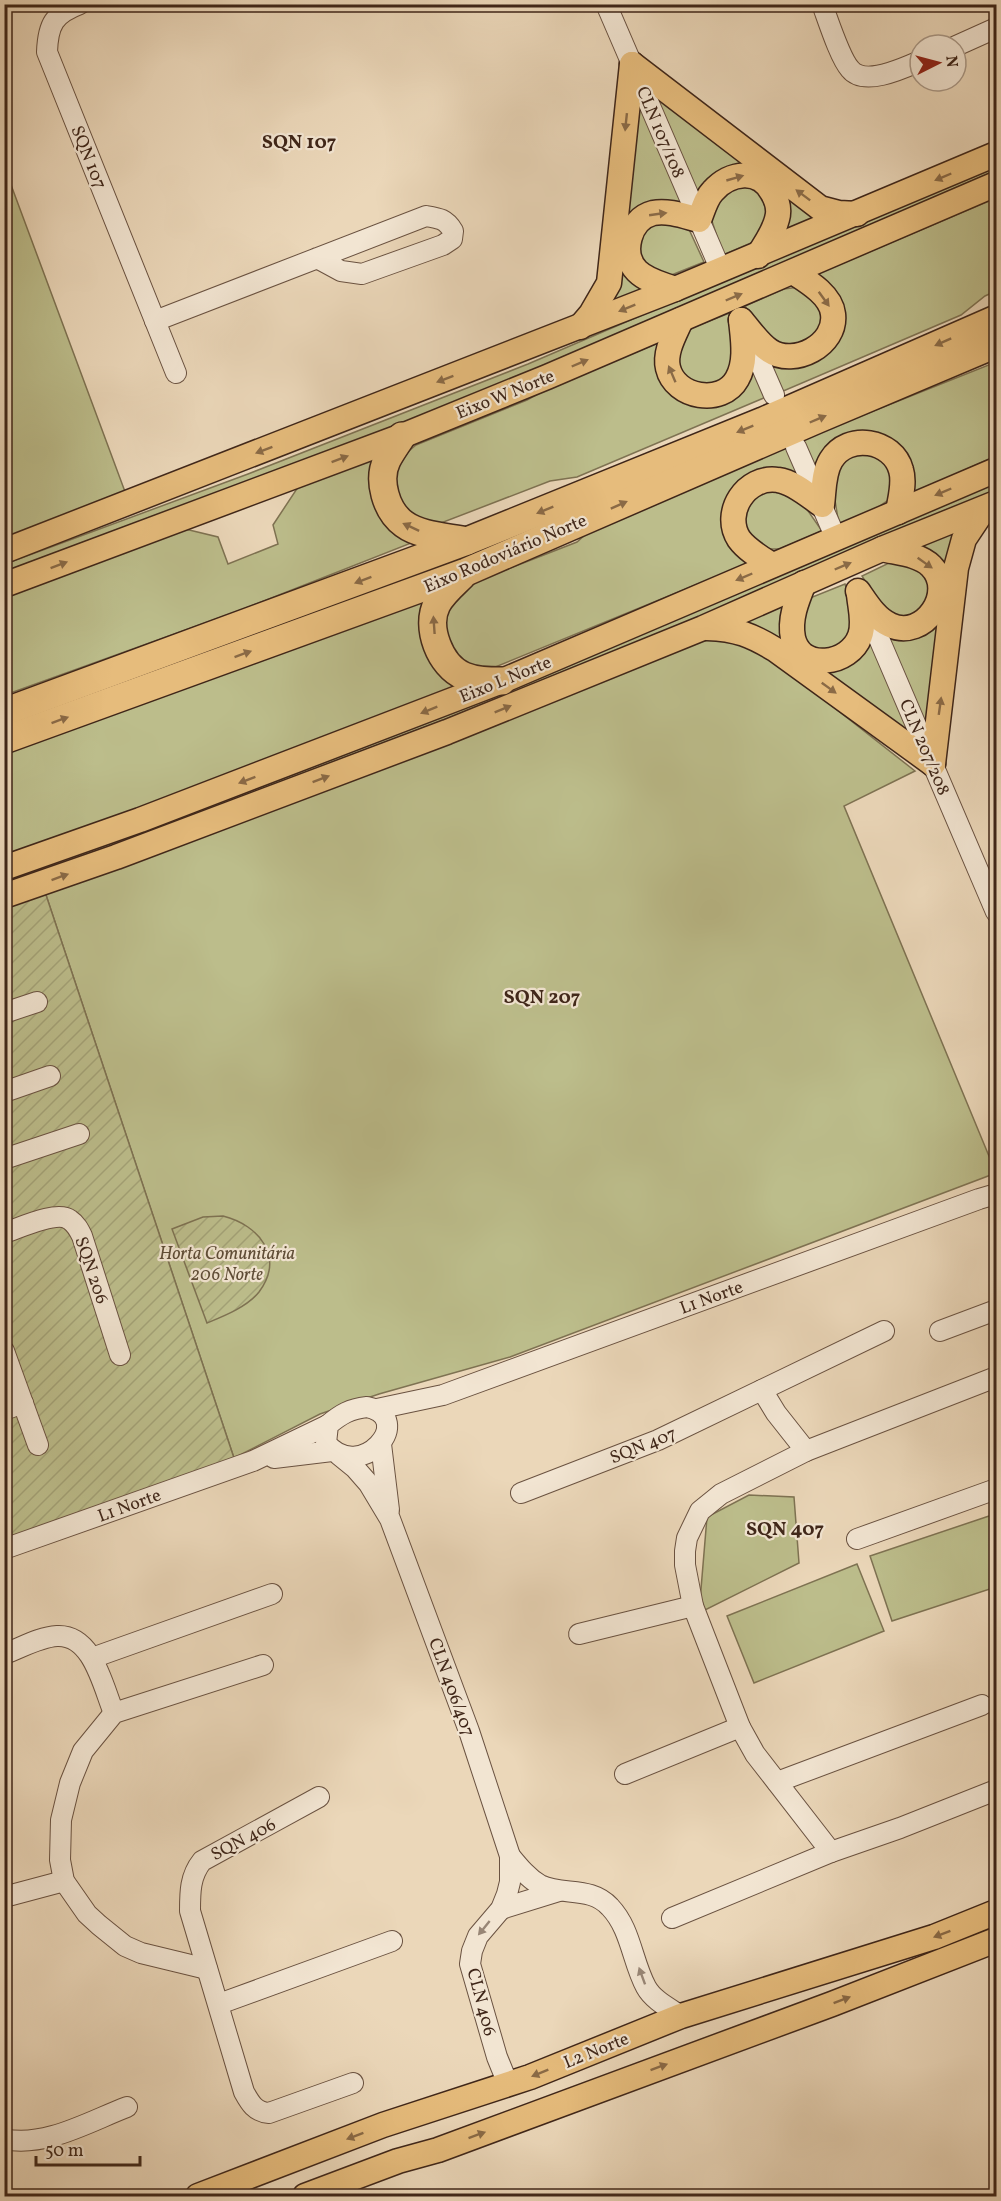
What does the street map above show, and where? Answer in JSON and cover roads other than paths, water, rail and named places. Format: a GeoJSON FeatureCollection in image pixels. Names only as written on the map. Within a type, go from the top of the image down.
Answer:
{"type":"FeatureCollection","features":[{"type":"Feature","properties":{"kind":"highway","name":"Eixo Rodoviário Norte"},"geometry":{"type":"LineString","coordinates":[[4,712],[467,541],[764,421],[996,319]]}},
{"type":"Feature","properties":{"kind":"highway","name":"Eixo Rodoviário Norte"},"geometry":{"type":"LineString","coordinates":[[4,740],[466,572],[996,344]]}},
{"type":"Feature","properties":{"kind":"highway"},"geometry":{"type":"LineString","coordinates":[[402,436],[385,462],[382,484],[390,509],[403,524],[416,530],[467,541]]}},
{"type":"Feature","properties":{"kind":"highway"},"geometry":{"type":"LineString","coordinates":[[466,572],[439,600],[434,610],[437,644],[450,666],[458,673],[478,680],[502,681]]}},
{"type":"Feature","properties":{"kind":"main road"},"geometry":{"type":"LineString","coordinates":[[632,64],[820,208],[839,213],[857,214]]}},
{"type":"Feature","properties":{"kind":"main road"},"geometry":{"type":"LineString","coordinates":[[580,327],[591,314],[609,283],[632,64]]}},
{"type":"Feature","properties":{"kind":"main road","name":"Eixo W Norte"},"geometry":{"type":"LineString","coordinates":[[4,551],[758,256],[996,154]]}},
{"type":"Feature","properties":{"kind":"main road"},"geometry":{"type":"LineString","coordinates":[[675,289],[650,280],[632,265],[628,252],[633,227],[639,219],[652,213],[666,212],[699,220],[709,196],[723,182],[741,175],[756,176],[770,188],[776,198],[778,213],[774,227],[758,256]]}},
{"type":"Feature","properties":{"kind":"main road","name":"Eixo W Norte"},"geometry":{"type":"LineString","coordinates":[[4,585],[402,436],[547,377],[996,184]]}},
{"type":"Feature","properties":{"kind":"main road"},"geometry":{"type":"LineString","coordinates":[[741,320],[770,351],[780,356],[792,357],[805,354],[827,338],[832,326],[833,314],[826,298],[810,283],[792,272]]}},
{"type":"Feature","properties":{"kind":"main road"},"geometry":{"type":"LineString","coordinates":[[681,320],[670,348],[668,367],[674,381],[693,395],[719,393],[729,388],[737,379],[744,351],[741,320]]}},
{"type":"Feature","properties":{"kind":"main road"},"geometry":{"type":"LineString","coordinates":[[827,516],[827,469],[839,450],[855,443],[873,443],[887,448],[897,459],[902,471],[898,512]]}},
{"type":"Feature","properties":{"kind":"main road","name":"Eixo L Norte"},"geometry":{"type":"LineString","coordinates":[[4,868],[140,820],[502,681],[996,470]]}},
{"type":"Feature","properties":{"kind":"main road"},"geometry":{"type":"LineString","coordinates":[[772,565],[745,545],[735,530],[733,512],[744,493],[763,482],[778,480],[792,486],[827,516]]}},
{"type":"Feature","properties":{"kind":"main road"},"geometry":{"type":"LineString","coordinates":[[703,628],[721,628],[742,632],[776,650],[933,764],[956,568],[964,539],[990,506]]}},
{"type":"Feature","properties":{"kind":"main road","name":"Eixo L Norte"},"geometry":{"type":"LineString","coordinates":[[4,896],[447,732],[703,628],[882,549],[990,506]]}},
{"type":"Feature","properties":{"kind":"main road"},"geometry":{"type":"LineString","coordinates":[[856,586],[872,611],[889,625],[899,628],[911,627],[925,621],[936,609],[940,597],[939,583],[930,564],[910,555],[882,549]]}},
{"type":"Feature","properties":{"kind":"main road"},"geometry":{"type":"LineString","coordinates":[[804,583],[795,603],[793,639],[799,650],[816,660],[834,660],[843,657],[851,651],[860,638],[862,627],[856,586]]}},
{"type":"Feature","properties":{"kind":"main road","name":"L2 Norte"},"geometry":{"type":"LineString","coordinates":[[198,2196],[421,2112],[508,2084],[681,2016],[934,1937],[996,1912]]}},
{"type":"Feature","properties":{"kind":"main road","name":"L2 Norte"},"geometry":{"type":"LineString","coordinates":[[318,2194],[350,2188],[398,2161],[438,2150],[996,1940]]}},
{"type":"Feature","properties":{"kind":"main road"},"geometry":{"type":"LineString","coordinates":[[734,1999],[743,2001],[750,2012],[752,2021],[750,2034]]}},
{"type":"Feature","properties":{"kind":"main road"},"geometry":{"type":"LineString","coordinates":[[421,2112],[411,2127],[414,2140],[420,2148],[438,2150]]}},
{"type":"Feature","properties":{"kind":"street","name":"SQN 107"},"geometry":{"type":"LineString","coordinates":[[80,4],[56,18],[50,26],[47,52],[176,373]]}},
{"type":"Feature","properties":{"kind":"street","name":"CLN 107/108"},"geometry":{"type":"LineString","coordinates":[[606,4],[716,259]]}},
{"type":"Feature","properties":{"kind":"street"},"geometry":{"type":"LineString","coordinates":[[822,4],[850,70],[861,76],[873,76],[893,73],[908,66]]}},
{"type":"Feature","properties":{"kind":"street"},"geometry":{"type":"LineString","coordinates":[[968,41],[996,28]]}},
{"type":"Feature","properties":{"kind":"street"},"geometry":{"type":"LineString","coordinates":[[155,321],[317,258],[426,216],[438,217],[448,222],[453,231],[452,239],[443,245],[363,274],[341,271],[317,258]]}},
{"type":"Feature","properties":{"kind":"street"},"geometry":{"type":"LineString","coordinates":[[741,320],[774,395]]}},
{"type":"Feature","properties":{"kind":"street"},"geometry":{"type":"LineString","coordinates":[[796,447],[827,516]]}},
{"type":"Feature","properties":{"kind":"street","name":"CLN 207/208"},"geometry":{"type":"LineString","coordinates":[[856,586],[996,912]]}},
{"type":"Feature","properties":{"kind":"street"},"geometry":{"type":"LineString","coordinates":[[4,1013],[37,1002]]}},
{"type":"Feature","properties":{"kind":"street"},"geometry":{"type":"LineString","coordinates":[[4,1092],[50,1076]]}},
{"type":"Feature","properties":{"kind":"street"},"geometry":{"type":"LineString","coordinates":[[4,1159],[79,1134]]}},
{"type":"Feature","properties":{"kind":"street","name":"L1 Norte"},"geometry":{"type":"LineString","coordinates":[[377,1409],[443,1395],[988,1197],[996,1190]]}},
{"type":"Feature","properties":{"kind":"street","name":"SQN 206"},"geometry":{"type":"LineString","coordinates":[[4,1233],[60,1216],[74,1223],[82,1236],[120,1355]]}},
{"type":"Feature","properties":{"kind":"street"},"geometry":{"type":"LineString","coordinates":[[940,1331],[996,1310]]}},
{"type":"Feature","properties":{"kind":"street","name":"SQN 407"},"geometry":{"type":"LineString","coordinates":[[521,1493],[658,1440],[884,1331]]}},
{"type":"Feature","properties":{"kind":"street"},"geometry":{"type":"LineString","coordinates":[[4,1351],[14,1407],[38,1445]]}},
{"type":"Feature","properties":{"kind":"street"},"geometry":{"type":"LineString","coordinates":[[831,1852],[755,1754],[740,1727],[693,1606],[685,1551],[687,1538],[700,1511],[721,1494],[806,1451],[996,1377]]}},
{"type":"Feature","properties":{"kind":"street"},"geometry":{"type":"LineString","coordinates":[[762,1390],[776,1413],[806,1451]]}},
{"type":"Feature","properties":{"kind":"street","name":"L1 Norte"},"geometry":{"type":"LineString","coordinates":[[384,1435],[443,1395]]}},
{"type":"Feature","properties":{"kind":"street"},"geometry":{"type":"LineString","coordinates":[[367,1407],[377,1409],[385,1417],[384,1435],[367,1453],[352,1456],[336,1453],[326,1443],[328,1425],[340,1414],[352,1409],[367,1407]]}},
{"type":"Feature","properties":{"kind":"street","name":"L1 Norte"},"geometry":{"type":"LineString","coordinates":[[4,1549],[253,1461],[328,1425]]}},
{"type":"Feature","properties":{"kind":"street","name":"CLN 406/407"},"geometry":{"type":"LineString","coordinates":[[384,1435],[390,1519]]}},
{"type":"Feature","properties":{"kind":"street","name":"L1 Norte"},"geometry":{"type":"LineString","coordinates":[[253,1461],[336,1453]]}},
{"type":"Feature","properties":{"kind":"street","name":"CLN 406/407"},"geometry":{"type":"LineString","coordinates":[[336,1453],[355,1468],[369,1484],[390,1519],[469,1731],[510,1856]]}},
{"type":"Feature","properties":{"kind":"street"},"geometry":{"type":"LineString","coordinates":[[857,1539],[996,1489]]}},
{"type":"Feature","properties":{"kind":"street"},"geometry":{"type":"LineString","coordinates":[[92,1658],[272,1594]]}},
{"type":"Feature","properties":{"kind":"street"},"geometry":{"type":"LineString","coordinates":[[579,1634],[693,1606]]}},
{"type":"Feature","properties":{"kind":"street"},"geometry":{"type":"LineString","coordinates":[[4,1654],[57,1636],[75,1639],[92,1658],[114,1713]]}},
{"type":"Feature","properties":{"kind":"street"},"geometry":{"type":"LineString","coordinates":[[207,1969],[141,1953],[125,1946],[87,1914],[64,1881],[60,1840],[61,1820],[70,1783],[83,1751],[114,1713],[263,1665]]}},
{"type":"Feature","properties":{"kind":"street"},"geometry":{"type":"LineString","coordinates":[[777,1782],[982,1705]]}},
{"type":"Feature","properties":{"kind":"street"},"geometry":{"type":"LineString","coordinates":[[625,1774],[740,1727]]}},
{"type":"Feature","properties":{"kind":"street"},"geometry":{"type":"LineString","coordinates":[[672,1918],[831,1852],[900,1828],[996,1790]]}},
{"type":"Feature","properties":{"kind":"street","name":"SQN 406"},"geometry":{"type":"LineString","coordinates":[[320,1797],[202,1861],[195,1870],[190,1893],[190,1911],[244,2091],[253,2107],[266,2113],[353,2083]]}},
{"type":"Feature","properties":{"kind":"street"},"geometry":{"type":"LineString","coordinates":[[510,1856],[528,1876],[541,1885],[559,1891]]}},
{"type":"Feature","properties":{"kind":"street","name":"CLN 406"},"geometry":{"type":"LineString","coordinates":[[508,2084],[497,2057],[470,1964],[478,1936],[501,1909],[510,1882],[510,1856]]}},
{"type":"Feature","properties":{"kind":"street"},"geometry":{"type":"LineString","coordinates":[[4,1897],[64,1881]]}},
{"type":"Feature","properties":{"kind":"street"},"geometry":{"type":"LineString","coordinates":[[501,1909],[559,1891],[578,1891],[594,1896],[609,1906],[623,1925],[646,1988],[656,1999],[681,2016]]}},
{"type":"Feature","properties":{"kind":"street"},"geometry":{"type":"LineString","coordinates":[[219,2004],[392,1941]]}},
{"type":"Feature","properties":{"kind":"street"},"geometry":{"type":"LineString","coordinates":[[4,2139],[29,2141],[45,2139],[127,2107]]}},
{"type":"Feature","properties":{"kind":"tunnel"},"geometry":{"type":"LineString","coordinates":[[716,259],[741,320]]}},
{"type":"Feature","properties":{"kind":"tunnel"},"geometry":{"type":"LineString","coordinates":[[831,527],[854,581]]}},
{"type":"Feature","properties":{"kind":"district","name":"SQN 107"},"geometry":{"type":"Point","coordinates":[299,141]}},
{"type":"Feature","properties":{"kind":"district","name":"SQN 207"},"geometry":{"type":"Point","coordinates":[542,996]}},
{"type":"Feature","properties":{"kind":"district","name":"SQN 407"},"geometry":{"type":"Point","coordinates":[785,1528]}},
{"type":"Feature","properties":{"kind":"park label","name":"Horta Comunitária 206 Norte"},"geometry":{"type":"Point","coordinates":[227,1263]}}]}
